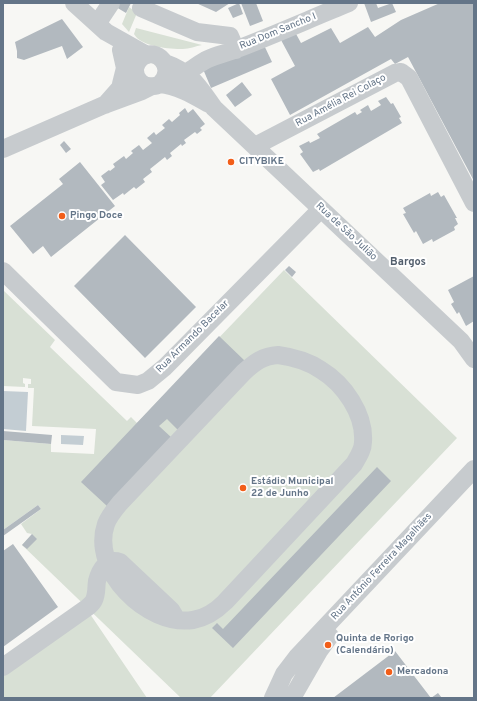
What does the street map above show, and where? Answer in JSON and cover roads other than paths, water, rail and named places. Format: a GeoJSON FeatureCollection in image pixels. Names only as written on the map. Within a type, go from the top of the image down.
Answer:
{"type":"FeatureCollection","features":[{"type":"Feature","properties":{"kind":"street"},"geometry":{"type":"LineString","coordinates":[[74,3],[102,28],[121,50],[135,70],[141,83],[155,85],[164,81],[167,72],[158,58]]}},
{"type":"Feature","properties":{"kind":"street"},"geometry":{"type":"LineString","coordinates":[[102,28],[111,3]]}},
{"type":"Feature","properties":{"kind":"street","name":"Rua Dom Sancho I"},"geometry":{"type":"LineString","coordinates":[[3,149],[104,105],[131,96],[186,73],[207,60],[236,50],[349,3]]}},
{"type":"Feature","properties":{"kind":"street"},"geometry":{"type":"LineString","coordinates":[[141,8],[197,32],[230,36],[236,50]]}},
{"type":"Feature","properties":{"kind":"street","name":"Rua de São Julião"},"geometry":{"type":"LineString","coordinates":[[102,28],[186,73],[214,108],[461,341],[474,359]]}},
{"type":"Feature","properties":{"kind":"street"},"geometry":{"type":"LineString","coordinates":[[121,50],[125,68],[121,86]]}},
{"type":"Feature","properties":{"kind":"street","name":"Rua Dom Sancho I"},"geometry":{"type":"LineString","coordinates":[[104,105],[135,70],[135,66],[140,59],[195,58],[207,60]]}},
{"type":"Feature","properties":{"kind":"street","name":"Rua Amélia Rei Colaço"},"geometry":{"type":"LineString","coordinates":[[255,146],[395,73],[401,72],[409,78],[474,203]]}},
{"type":"Feature","properties":{"kind":"street","name":"Rua de São Julião"},"geometry":{"type":"LineString","coordinates":[[155,85],[170,85],[214,108]]}},
{"type":"Feature","properties":{"kind":"street","name":"Rua Armando Bacelar"},"geometry":{"type":"LineString","coordinates":[[3,271],[116,382],[138,385],[148,381],[165,366],[321,209]]}},
{"type":"Feature","properties":{"kind":"street"},"geometry":{"type":"LineString","coordinates":[[278,355],[289,356],[311,364],[332,378],[354,406],[362,430],[364,442],[360,454],[354,464],[220,606],[204,617],[193,620],[177,620],[158,615],[137,603],[120,584],[108,562],[104,549],[104,536],[106,523],[113,512],[251,365],[267,356],[278,355]]}},
{"type":"Feature","properties":{"kind":"street","name":"Rua António Ferreira Magalhães"},"geometry":{"type":"LineString","coordinates":[[297,685],[297,657],[463,483],[474,469]]}},
{"type":"Feature","properties":{"kind":"street","name":"Rua António Ferreira Magalhães"},"geometry":{"type":"LineString","coordinates":[[297,685],[319,651],[344,619],[474,482]]}},
{"type":"Feature","properties":{"kind":"street"},"geometry":{"type":"LineString","coordinates":[[3,667],[88,608],[94,600],[97,580],[102,569],[108,562]]}},
{"type":"Feature","properties":{"kind":"street"},"geometry":{"type":"LineString","coordinates":[[3,657],[26,641],[31,648]]}},
{"type":"Feature","properties":{"kind":"street","name":"Rua António Ferreira Magalhães"},"geometry":{"type":"LineString","coordinates":[[273,698],[284,674],[297,685]]}},
{"type":"Feature","properties":{"kind":"place","name":"CITYBIKE"},"geometry":{"type":"Point","coordinates":[231,162]}},
{"type":"Feature","properties":{"kind":"place","name":"Pingo Doce"},"geometry":{"type":"Point","coordinates":[62,216]}},
{"type":"Feature","properties":{"kind":"place","name":"Estádio Municipal 22 de Junho"},"geometry":{"type":"Point","coordinates":[243,488]}},
{"type":"Feature","properties":{"kind":"place","name":"Quinta de Rorigo (Calendário)"},"geometry":{"type":"Point","coordinates":[328,645]}},
{"type":"Feature","properties":{"kind":"place","name":"Mercadona"},"geometry":{"type":"Point","coordinates":[389,672]}},
{"type":"Feature","properties":{"kind":"district","name":"Bargos"},"geometry":{"type":"Point","coordinates":[408,263]}}]}
